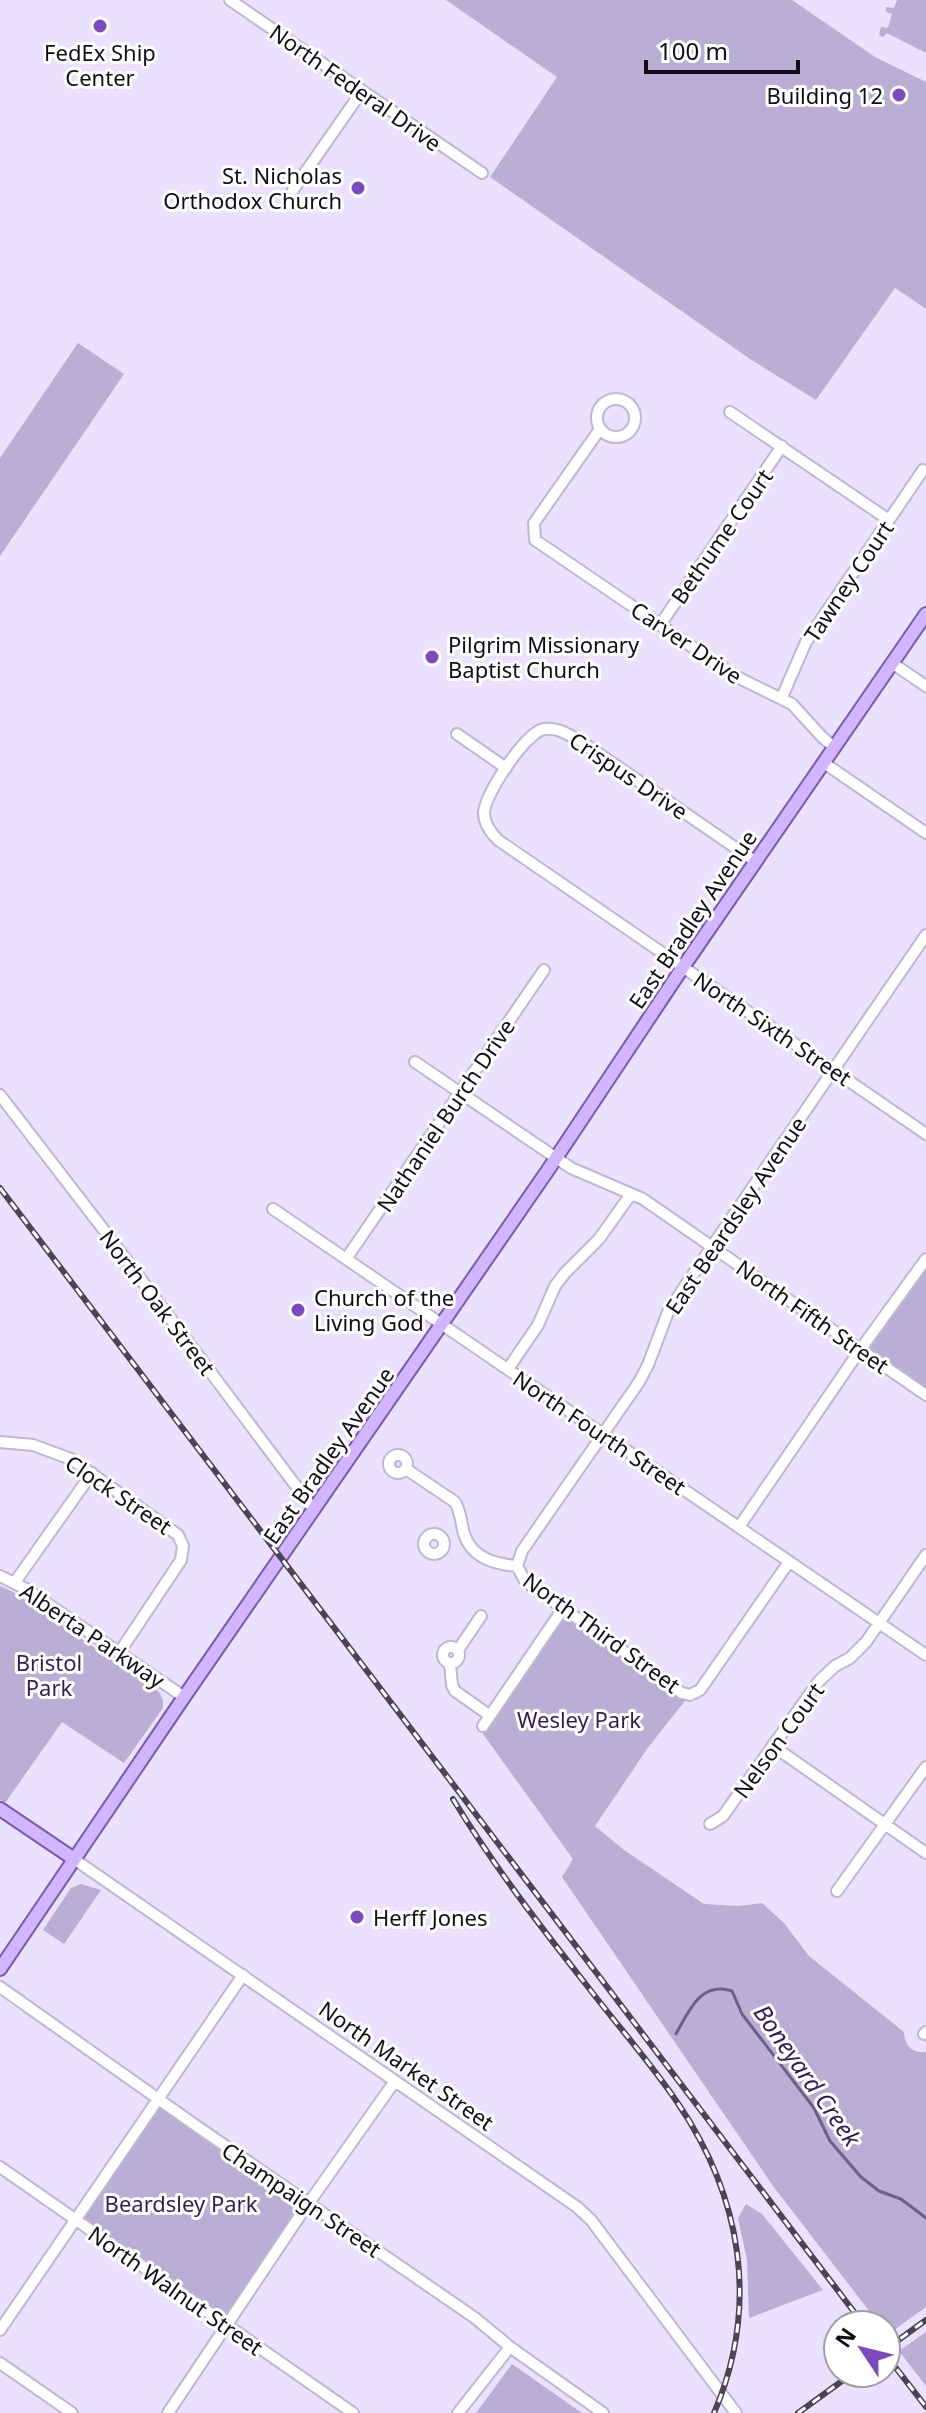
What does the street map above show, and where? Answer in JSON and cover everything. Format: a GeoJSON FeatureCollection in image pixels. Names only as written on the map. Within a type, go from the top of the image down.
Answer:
{"type":"FeatureCollection","features":[{"type":"Feature","properties":{"kind":"main road","name":"East Bradley Avenue"},"geometry":{"type":"LineString","coordinates":[[0,1969],[926,614]]}},
{"type":"Feature","properties":{"kind":"main road","name":"North Market Street"},"geometry":{"type":"LineString","coordinates":[[0,1809],[74,1859]]}},
{"type":"Feature","properties":{"kind":"street","name":"North Federal Drive"},"geometry":{"type":"LineString","coordinates":[[230,0],[482,173]]}},
{"type":"Feature","properties":{"kind":"street"},"geometry":{"type":"LineString","coordinates":[[293,190],[362,91]]}},
{"type":"Feature","properties":{"kind":"street"},"geometry":{"type":"LineString","coordinates":[[730,412],[889,520]]}},
{"type":"Feature","properties":{"kind":"street","name":"Carver Drive"},"geometry":{"type":"LineString","coordinates":[[600,429],[534,523],[535,540],[735,676],[782,697],[799,710],[834,747]]}},
{"type":"Feature","properties":{"kind":"street","name":"Bethume Court"},"geometry":{"type":"LineString","coordinates":[[660,625],[782,446]]}},
{"type":"Feature","properties":{"kind":"street","name":"Tawney Court"},"geometry":{"type":"LineString","coordinates":[[782,697],[806,642],[923,470]]}},
{"type":"Feature","properties":{"kind":"street"},"geometry":{"type":"LineString","coordinates":[[892,663],[926,686]]}},
{"type":"Feature","properties":{"kind":"street","name":"Crispus Drive"},"geometry":{"type":"LineString","coordinates":[[506,768],[538,731],[564,731],[756,862]]}},
{"type":"Feature","properties":{"kind":"street"},"geometry":{"type":"LineString","coordinates":[[457,734],[506,768]]}},
{"type":"Feature","properties":{"kind":"street"},"geometry":{"type":"LineString","coordinates":[[824,763],[926,833]]}},
{"type":"Feature","properties":{"kind":"street","name":"North Sixth Street"},"geometry":{"type":"LineString","coordinates":[[506,768],[484,810],[484,818],[498,840],[926,1134]]}},
{"type":"Feature","properties":{"kind":"street","name":"East Beardsley Avenue"},"geometry":{"type":"LineString","coordinates":[[530,1539],[648,1365],[668,1312],[925,936]]}},
{"type":"Feature","properties":{"kind":"street","name":"Nathaniel Burch Drive"},"geometry":{"type":"LineString","coordinates":[[346,1259],[544,970]]}},
{"type":"Feature","properties":{"kind":"street","name":"North Fifth Street"},"geometry":{"type":"LineString","coordinates":[[415,1062],[557,1158],[592,1178],[643,1199],[926,1395]]}},
{"type":"Feature","properties":{"kind":"street","name":"North Oak Street"},"geometry":{"type":"LineString","coordinates":[[0,1095],[314,1510]]}},
{"type":"Feature","properties":{"kind":"street"},"geometry":{"type":"LineString","coordinates":[[508,1369],[538,1325],[555,1286],[599,1239],[631,1194]]}},
{"type":"Feature","properties":{"kind":"street","name":"North Fourth Street"},"geometry":{"type":"LineString","coordinates":[[273,1209],[926,1655]]}},
{"type":"Feature","properties":{"kind":"street"},"geometry":{"type":"LineString","coordinates":[[739,1527],[926,1259]]}},
{"type":"Feature","properties":{"kind":"street","name":"Clock Street"},"geometry":{"type":"LineString","coordinates":[[0,1442],[33,1445],[71,1459],[171,1527],[178,1535],[183,1546],[181,1560],[119,1653]]}},
{"type":"Feature","properties":{"kind":"street"},"geometry":{"type":"LineString","coordinates":[[406,1469],[455,1502],[465,1537],[444,1542]]}},
{"type":"Feature","properties":{"kind":"street"},"geometry":{"type":"LineString","coordinates":[[15,1582],[92,1473]]}},
{"type":"Feature","properties":{"kind":"street","name":"North Third Street"},"geometry":{"type":"LineString","coordinates":[[465,1537],[477,1554],[489,1561],[517,1566]]}},
{"type":"Feature","properties":{"kind":"street","name":"North Third Street"},"geometry":{"type":"LineString","coordinates":[[530,1539],[517,1566],[525,1581],[636,1662],[682,1693],[690,1695],[700,1690],[714,1672],[789,1562]]}},
{"type":"Feature","properties":{"kind":"street","name":"Nelson Court"},"geometry":{"type":"LineString","coordinates":[[710,1824],[723,1816],[819,1681],[859,1651],[926,1555]]}},
{"type":"Feature","properties":{"kind":"street","name":"Alberta Parkway"},"geometry":{"type":"LineString","coordinates":[[0,1576],[15,1582],[184,1697]]}},
{"type":"Feature","properties":{"kind":"street"},"geometry":{"type":"LineString","coordinates":[[483,1726],[564,1607]]}},
{"type":"Feature","properties":{"kind":"street"},"geometry":{"type":"LineString","coordinates":[[481,1616],[458,1650],[450,1647],[444,1651],[444,1659],[450,1664],[455,1691],[489,1715]]}},
{"type":"Feature","properties":{"kind":"street"},"geometry":{"type":"LineString","coordinates":[[773,1746],[926,1853]]}},
{"type":"Feature","properties":{"kind":"street"},"geometry":{"type":"LineString","coordinates":[[837,1891],[926,1767]]}},
{"type":"Feature","properties":{"kind":"street","name":"North Market Street"},"geometry":{"type":"LineString","coordinates":[[74,1859],[562,2195],[591,2220],[736,2413]]}},
{"type":"Feature","properties":{"kind":"street"},"geometry":{"type":"LineString","coordinates":[[0,2330],[243,1975]]}},
{"type":"Feature","properties":{"kind":"street","name":"Champaign Street"},"geometry":{"type":"LineString","coordinates":[[0,1987],[475,2318],[510,2347],[603,2413]]}},
{"type":"Feature","properties":{"kind":"street"},"geometry":{"type":"LineString","coordinates":[[168,2413],[395,2081]]}},
{"type":"Feature","properties":{"kind":"street","name":"North Walnut Street"},"geometry":{"type":"LineString","coordinates":[[0,2167],[353,2413]]}},
{"type":"Feature","properties":{"kind":"street"},"geometry":{"type":"LineString","coordinates":[[458,2413],[510,2347]]}},
{"type":"Feature","properties":{"kind":"street"},"geometry":{"type":"LineString","coordinates":[[0,2363],[72,2413]]}},
{"type":"Feature","properties":{"kind":"green space"},"geometry":{"type":"Polygon","coordinates":[[[446,0],[792,0],[875,57],[926,82],[926,309],[895,288],[816,400],[750,359],[490,177],[557,77],[446,0]]]}},
{"type":"Feature","properties":{"kind":"green space"},"geometry":{"type":"Polygon","coordinates":[[[897,0],[926,0],[926,53],[887,33],[883,37],[879,35],[881,27],[888,28],[892,14],[886,12],[886,7],[894,8],[897,0]]]}},
{"type":"Feature","properties":{"kind":"green space"},"geometry":{"type":"Polygon","coordinates":[[[78,343],[124,374],[0,556],[0,458],[78,343]]]}},
{"type":"Feature","properties":{"kind":"green space"},"geometry":{"type":"Polygon","coordinates":[[[926,1261],[926,1391],[864,1349],[926,1261]]]}},
{"type":"Feature","properties":{"kind":"green space","name":"Bristol Park"},"geometry":{"type":"Polygon","coordinates":[[[0,1586],[15,1593],[159,1692],[163,1700],[163,1708],[124,1763],[62,1722],[5,1803],[0,1800],[0,1586]]]}},
{"type":"Feature","properties":{"kind":"green space","name":"Wesley Park"},"geometry":{"type":"Polygon","coordinates":[[[564,1607],[687,1698],[647,1749],[595,1826],[624,1850],[704,1904],[739,1906],[762,1903],[784,1923],[809,1956],[904,2032],[910,2048],[926,2052],[926,2307],[902,2324],[902,2309],[868,2309],[773,2186],[562,1877],[573,1859],[483,1734],[564,1607]]]}},
{"type":"Feature","properties":{"kind":"green space"},"geometry":{"type":"Polygon","coordinates":[[[81,1884],[101,1890],[64,1944],[43,1930],[71,1888],[81,1884]]]}},
{"type":"Feature","properties":{"kind":"green space","name":"Beardsley Park"},"geometry":{"type":"Polygon","coordinates":[[[159,2101],[305,2203],[225,2320],[79,2218],[159,2101]]]}},
{"type":"Feature","properties":{"kind":"green space"},"geometry":{"type":"Polygon","coordinates":[[[746,2204],[762,2214],[823,2290],[749,2318],[747,2260],[738,2218],[746,2204]]]}},
{"type":"Feature","properties":{"kind":"green space"},"geometry":{"type":"Polygon","coordinates":[[[926,2332],[926,2386],[902,2355],[902,2349],[926,2332]]]}},
{"type":"Feature","properties":{"kind":"green space"},"geometry":{"type":"Polygon","coordinates":[[[512,2364],[582,2413],[476,2413],[512,2364]]]}},
{"type":"Feature","properties":{"kind":"waterway","name":"Boneyard Creek"},"geometry":{"type":"LineString","coordinates":[[676,2034],[691,2008],[704,1994],[721,1989],[732,1991],[742,2014],[814,2108],[830,2141],[861,2177],[879,2191],[901,2199],[926,2218]]}},
{"type":"Feature","properties":{"kind":"railway"},"geometry":{"type":"LineString","coordinates":[[0,1188],[852,2309]]}},
{"type":"Feature","properties":{"kind":"railway"},"geometry":{"type":"LineString","coordinates":[[453,1799],[518,1895],[667,2087],[699,2138],[717,2176],[737,2253],[740,2293],[737,2333],[728,2373],[714,2413]]}},
{"type":"Feature","properties":{"kind":"railway"},"geometry":{"type":"LineString","coordinates":[[902,2337],[926,2320]]}},
{"type":"Feature","properties":{"kind":"railway"},"geometry":{"type":"LineString","coordinates":[[902,2376],[926,2407]]}},
{"type":"Feature","properties":{"kind":"railway"},"geometry":{"type":"LineString","coordinates":[[798,2413],[831,2389]]}},
{"type":"Feature","properties":{"kind":"place","name":"FedEx Ship Center"},"geometry":{"type":"Point","coordinates":[100,26]}},
{"type":"Feature","properties":{"kind":"place","name":"Building 12"},"geometry":{"type":"Point","coordinates":[899,95]}},
{"type":"Feature","properties":{"kind":"place","name":"St. Nicholas Orthodox Church"},"geometry":{"type":"Point","coordinates":[358,188]}},
{"type":"Feature","properties":{"kind":"place","name":"Pilgrim Missionary Baptist Church"},"geometry":{"type":"Point","coordinates":[432,657]}},
{"type":"Feature","properties":{"kind":"place","name":"Church of the Living God"},"geometry":{"type":"Point","coordinates":[298,1310]}},
{"type":"Feature","properties":{"kind":"place","name":"Herff Jones"},"geometry":{"type":"Point","coordinates":[357,1917]}}]}
